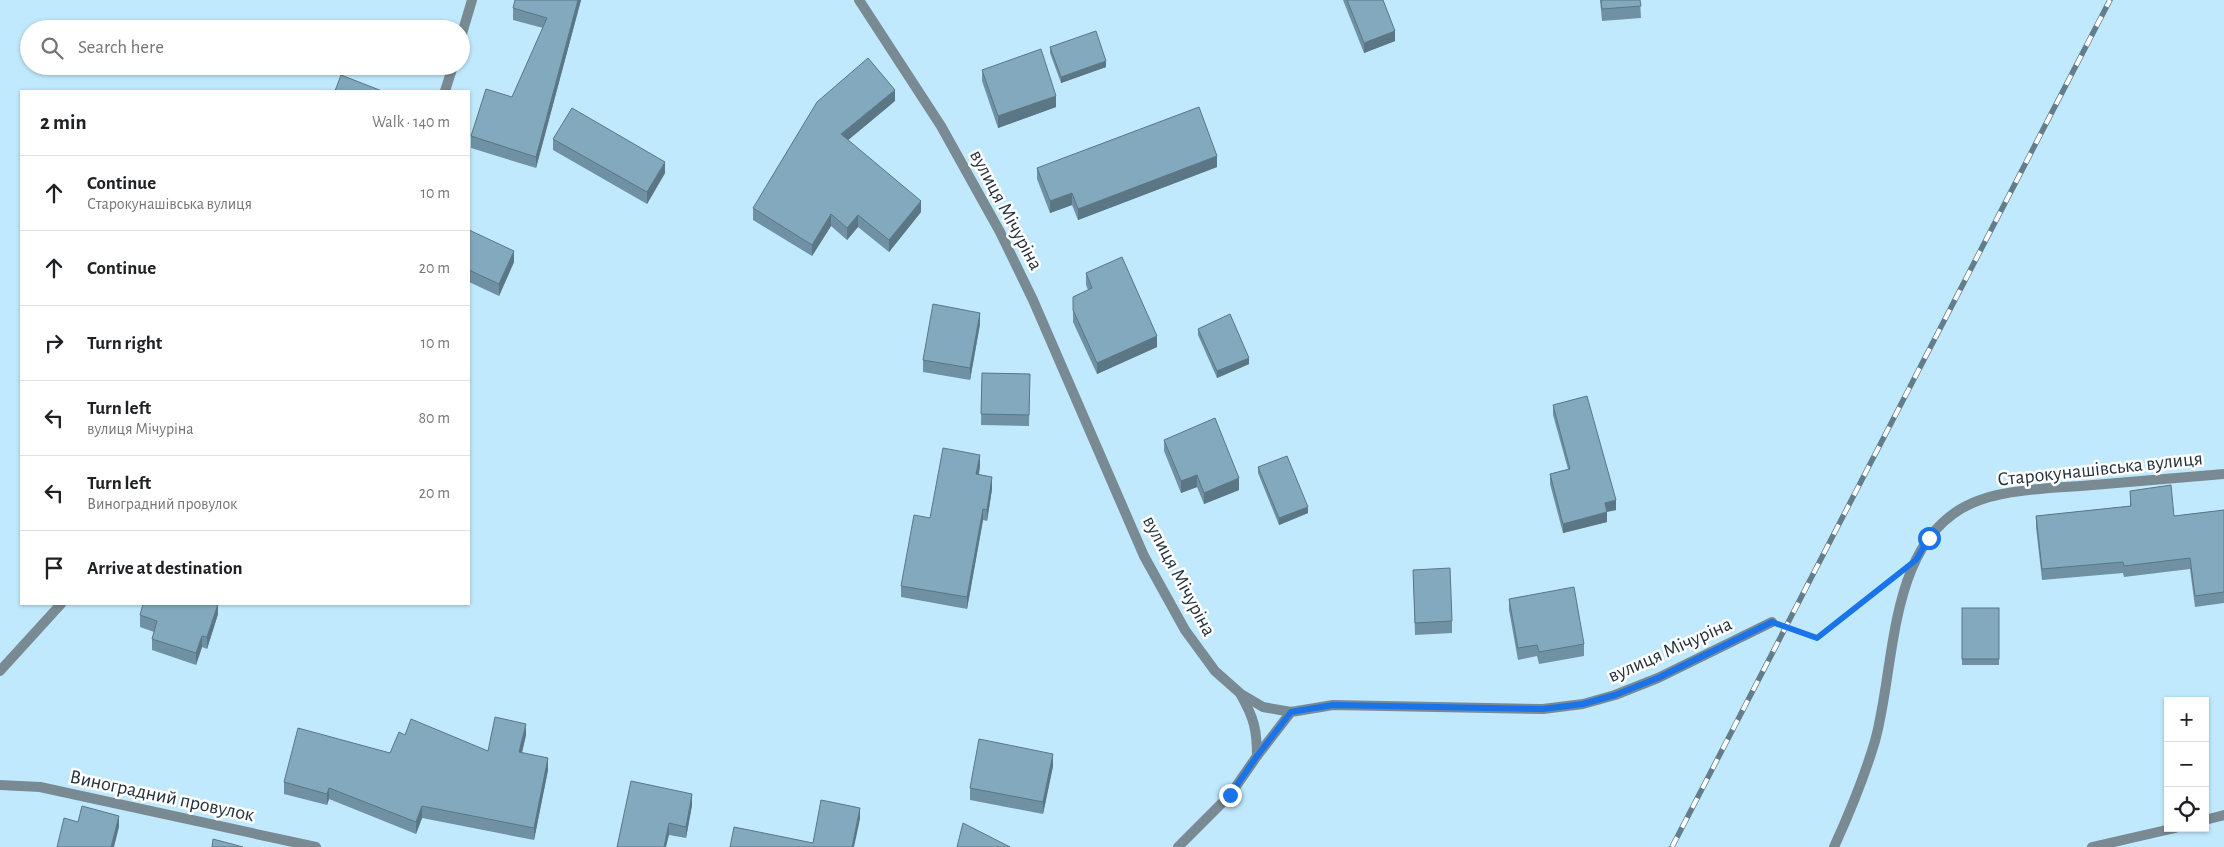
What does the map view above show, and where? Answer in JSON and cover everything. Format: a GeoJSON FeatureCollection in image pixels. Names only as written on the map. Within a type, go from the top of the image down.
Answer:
{"type":"FeatureCollection","features":[{"type":"Feature","properties":{"kind":"street"},"geometry":{"type":"LineString","coordinates":[[466,20],[472,0]]}},
{"type":"Feature","properties":{"kind":"street","name":"вулиця Мічуріна"},"geometry":{"type":"LineString","coordinates":[[859,0],[941,126],[1000,232],[1033,300],[1144,556],[1185,630],[1215,672],[1241,694],[1263,707],[1291,712],[1333,705],[1543,709],[1583,704],[1615,695],[1658,678],[1772,622]]}},
{"type":"Feature","properties":{"kind":"street"},"geometry":{"type":"LineString","coordinates":[[445,90],[449,75]]}},
{"type":"Feature","properties":{"kind":"street","name":"Старокунашівська вулиця"},"geometry":{"type":"LineString","coordinates":[[1834,847],[1856,799],[1875,740],[1896,623],[1907,581],[1916,560],[1929,538],[1956,511],[1980,499],[2036,489],[2224,474]]}},
{"type":"Feature","properties":{"kind":"street"},"geometry":{"type":"LineString","coordinates":[[0,671],[60,605]]}},
{"type":"Feature","properties":{"kind":"street"},"geometry":{"type":"LineString","coordinates":[[1241,694],[1253,716],[1257,735],[1257,756]]}},
{"type":"Feature","properties":{"kind":"street"},"geometry":{"type":"LineString","coordinates":[[1178,847],[1230,795],[1291,712]]}},
{"type":"Feature","properties":{"kind":"street","name":"Виноградний провулок"},"geometry":{"type":"LineString","coordinates":[[0,785],[40,787],[316,847]]}},
{"type":"Feature","properties":{"kind":"street"},"geometry":{"type":"LineString","coordinates":[[2209,819],[2224,815]]}},
{"type":"Feature","properties":{"kind":"street"},"geometry":{"type":"LineString","coordinates":[[2092,847],[2164,831]]}},
{"type":"Feature","properties":{"kind":"path"},"geometry":{"type":"LineString","coordinates":[[1772,622],[1817,638],[1878,590]]}},
{"type":"Feature","properties":{"kind":"building"},"geometry":{"type":"Polygon","coordinates":[[[515,0],[578,0],[536,157],[471,136],[486,89],[512,97],[547,18],[513,8],[515,0]]]}},
{"type":"Feature","properties":{"kind":"building"},"geometry":{"type":"Polygon","coordinates":[[[1347,0],[1383,0],[1395,31],[1364,43],[1347,0]]]}},
{"type":"Feature","properties":{"kind":"building"},"geometry":{"type":"Polygon","coordinates":[[[1601,0],[1640,0],[1641,6],[1602,9],[1601,0]]]}},
{"type":"Feature","properties":{"kind":"building"},"geometry":{"type":"Polygon","coordinates":[[[1096,31],[1106,61],[1061,77],[1050,47],[1096,31]]]}},
{"type":"Feature","properties":{"kind":"building"},"geometry":{"type":"Polygon","coordinates":[[[1041,49],[1056,96],[998,116],[982,70],[1041,49]]]}},
{"type":"Feature","properties":{"kind":"building"},"geometry":{"type":"Polygon","coordinates":[[[868,58],[895,90],[841,134],[921,201],[889,240],[858,215],[847,228],[831,214],[812,245],[753,208],[817,102],[868,58]]]}},
{"type":"Feature","properties":{"kind":"building"},"geometry":{"type":"Polygon","coordinates":[[[341,75],[379,90],[335,90],[341,75]]]}},
{"type":"Feature","properties":{"kind":"building"},"geometry":{"type":"Polygon","coordinates":[[[1199,107],[1217,156],[1078,209],[1072,193],[1050,201],[1037,168],[1199,107]]]}},
{"type":"Feature","properties":{"kind":"building"},"geometry":{"type":"Polygon","coordinates":[[[572,108],[665,162],[647,192],[553,139],[572,108]]]}},
{"type":"Feature","properties":{"kind":"building"},"geometry":{"type":"Polygon","coordinates":[[[470,230],[514,251],[499,284],[470,270],[470,230]]]}},
{"type":"Feature","properties":{"kind":"building"},"geometry":{"type":"Polygon","coordinates":[[[1122,257],[1157,336],[1097,363],[1073,310],[1073,297],[1092,288],[1086,273],[1122,257]]]}},
{"type":"Feature","properties":{"kind":"building"},"geometry":{"type":"Polygon","coordinates":[[[933,304],[980,313],[970,368],[923,360],[933,304]]]}},
{"type":"Feature","properties":{"kind":"building"},"geometry":{"type":"Polygon","coordinates":[[[1230,314],[1249,358],[1217,371],[1198,329],[1230,314]]]}},
{"type":"Feature","properties":{"kind":"building"},"geometry":{"type":"Polygon","coordinates":[[[982,373],[1030,374],[1029,415],[981,414],[982,373]]]}},
{"type":"Feature","properties":{"kind":"building"},"geometry":{"type":"Polygon","coordinates":[[[1587,396],[1616,500],[1605,503],[1607,512],[1563,524],[1550,474],[1570,469],[1553,405],[1587,396]]]}},
{"type":"Feature","properties":{"kind":"building"},"geometry":{"type":"Polygon","coordinates":[[[1215,418],[1239,478],[1204,493],[1197,475],[1181,481],[1164,440],[1215,418]]]}},
{"type":"Feature","properties":{"kind":"building"},"geometry":{"type":"Polygon","coordinates":[[[943,448],[980,455],[976,474],[992,477],[987,510],[983,509],[967,597],[901,586],[914,515],[930,518],[943,448]]]}},
{"type":"Feature","properties":{"kind":"building"},"geometry":{"type":"Polygon","coordinates":[[[1287,456],[1308,507],[1279,518],[1258,467],[1287,456]]]}},
{"type":"Feature","properties":{"kind":"building"},"geometry":{"type":"Polygon","coordinates":[[[2171,485],[2174,516],[2224,510],[2224,592],[2195,596],[2190,558],[2124,566],[2123,562],[2042,569],[2036,516],[2131,506],[2130,491],[2171,485]]]}},
{"type":"Feature","properties":{"kind":"building"},"geometry":{"type":"Polygon","coordinates":[[[1450,568],[1452,621],[1415,623],[1413,570],[1450,568]]]}},
{"type":"Feature","properties":{"kind":"building"},"geometry":{"type":"Polygon","coordinates":[[[1574,587],[1584,644],[1539,652],[1537,645],[1518,648],[1509,599],[1574,587]]]}},
{"type":"Feature","properties":{"kind":"building"},"geometry":{"type":"Polygon","coordinates":[[[143,605],[218,605],[207,637],[202,636],[196,653],[152,639],[157,621],[140,615],[143,605]]]}},
{"type":"Feature","properties":{"kind":"building"},"geometry":{"type":"Polygon","coordinates":[[[1962,608],[1999,608],[1999,659],[1962,659],[1962,608]]]}},
{"type":"Feature","properties":{"kind":"building"},"geometry":{"type":"Polygon","coordinates":[[[495,717],[526,724],[519,752],[548,758],[534,828],[422,806],[416,822],[329,788],[327,794],[284,782],[298,728],[390,753],[399,732],[405,735],[411,719],[488,751],[495,717]]]}},
{"type":"Feature","properties":{"kind":"building"},"geometry":{"type":"Polygon","coordinates":[[[979,739],[1053,754],[1043,802],[970,788],[979,739]]]}},
{"type":"Feature","properties":{"kind":"building"},"geometry":{"type":"Polygon","coordinates":[[[631,781],[692,794],[686,827],[669,823],[664,847],[617,847],[631,781]]]}},
{"type":"Feature","properties":{"kind":"building"},"geometry":{"type":"Polygon","coordinates":[[[821,800],[860,808],[852,847],[730,847],[734,827],[813,843],[821,800]]]}},
{"type":"Feature","properties":{"kind":"building"},"geometry":{"type":"Polygon","coordinates":[[[82,806],[119,816],[111,847],[57,847],[64,818],[78,822],[82,806]]]}},
{"type":"Feature","properties":{"kind":"building"},"geometry":{"type":"Polygon","coordinates":[[[963,823],[1010,847],[957,847],[963,823]]]}},
{"type":"Feature","properties":{"kind":"building"},"geometry":{"type":"Polygon","coordinates":[[[213,839],[243,847],[212,847],[213,839]]]}},
{"type":"Feature","properties":{"kind":"railway"},"geometry":{"type":"LineString","coordinates":[[1672,847],[2110,0]]}},
{"type":"Feature","properties":{"kind":"route"},"geometry":{"type":"LineString","coordinates":[[1230,795],[1291,712],[1333,705],[1543,709],[1583,704],[1615,695],[1658,678],[1772,622],[1817,638],[1916,560],[1929,538]]}}]}
